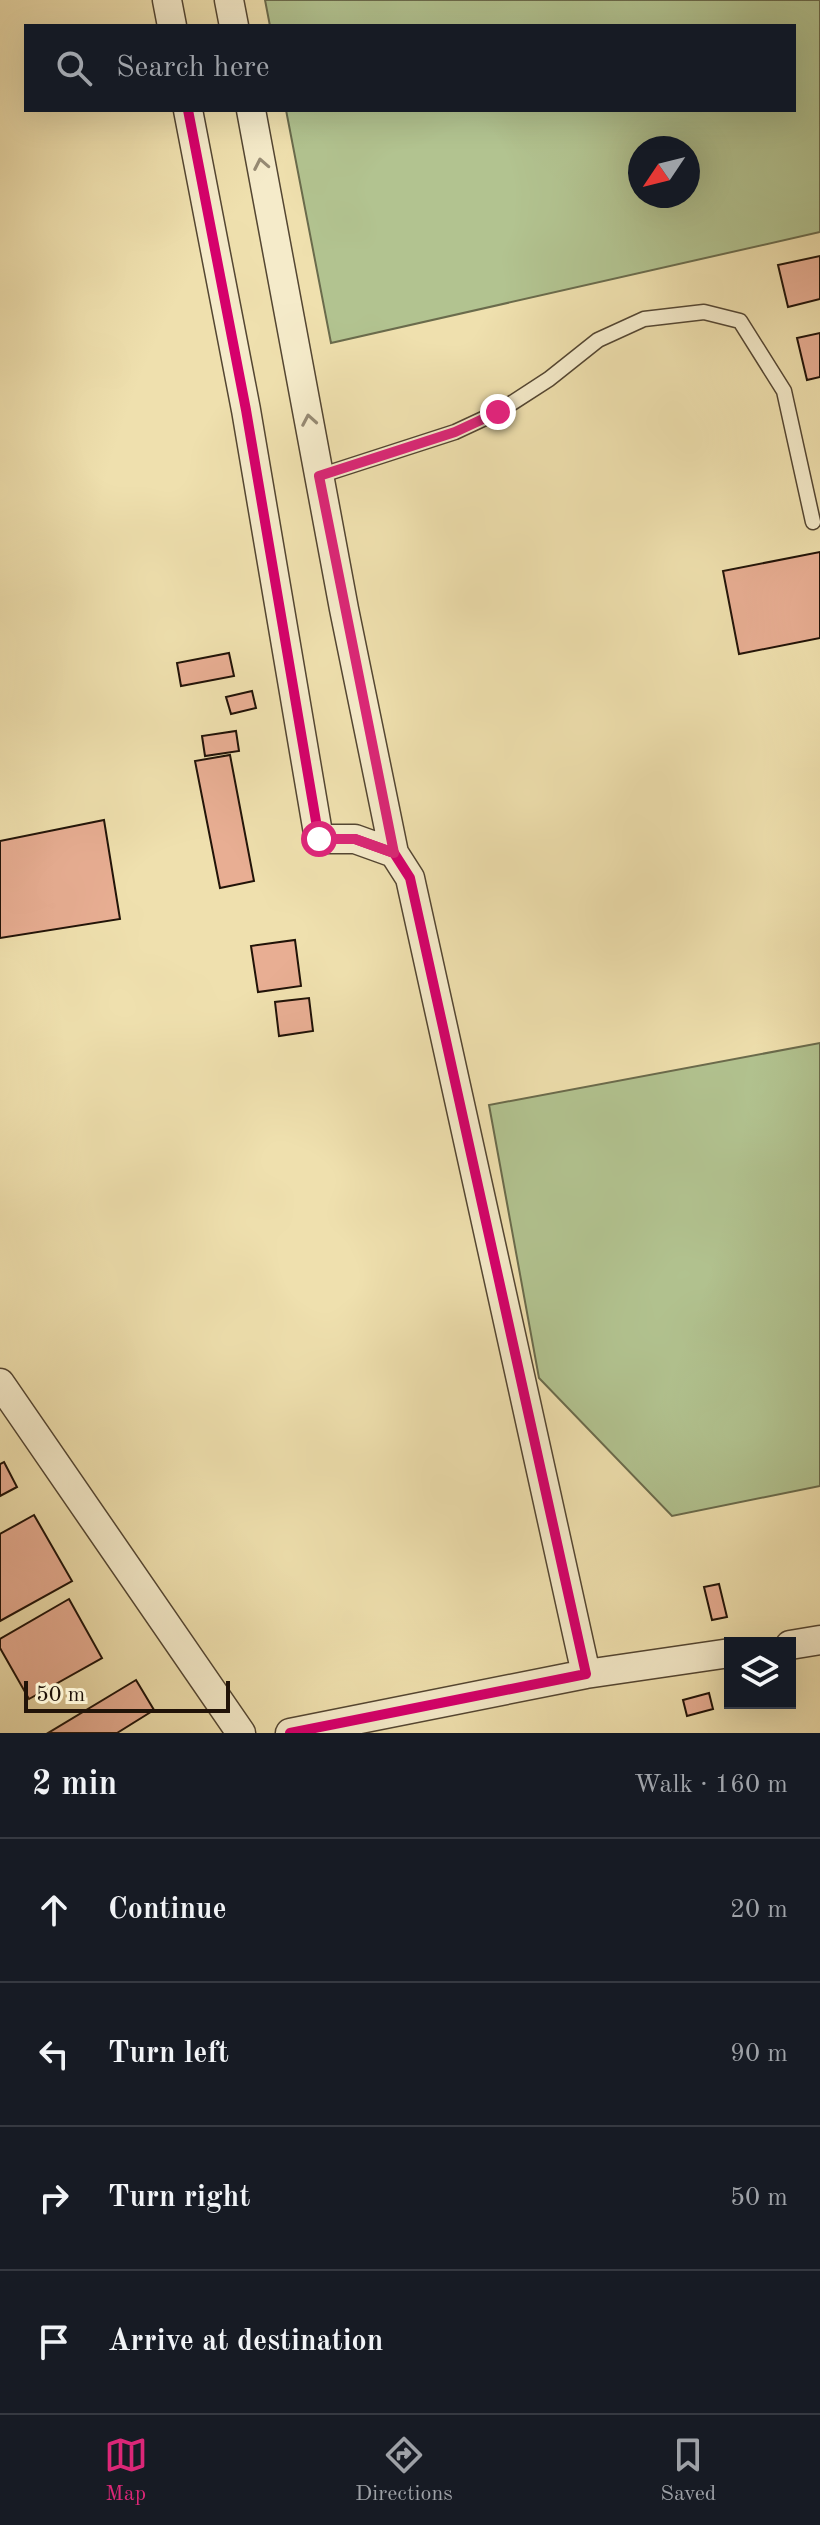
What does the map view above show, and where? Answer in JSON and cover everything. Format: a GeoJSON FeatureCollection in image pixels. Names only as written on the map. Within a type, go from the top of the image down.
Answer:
{"type":"FeatureCollection","features":[{"type":"Feature","properties":{"kind":"street"},"geometry":{"type":"LineString","coordinates":[[167,0],[172,24]]}},
{"type":"Feature","properties":{"kind":"street"},"geometry":{"type":"LineString","coordinates":[[229,0],[234,24]]}},
{"type":"Feature","properties":{"kind":"street"},"geometry":{"type":"LineString","coordinates":[[188,112],[246,410],[319,839],[355,839],[394,853]]}},
{"type":"Feature","properties":{"kind":"street"},"geometry":{"type":"LineString","coordinates":[[251,112],[394,853],[410,878],[586,1674]]}},
{"type":"Feature","properties":{"kind":"street"},"geometry":{"type":"LineString","coordinates":[[0,1383],[241,1733]]}},
{"type":"Feature","properties":{"kind":"street"},"geometry":{"type":"LineString","coordinates":[[796,1644],[820,1640]]}},
{"type":"Feature","properties":{"kind":"street"},"geometry":{"type":"LineString","coordinates":[[290,1733],[586,1674],[724,1654]]}},
{"type":"Feature","properties":{"kind":"lane"},"geometry":{"type":"LineString","coordinates":[[319,476],[455,432],[498,412],[549,379],[598,340],[644,319],[704,312],[740,321],[784,391],[813,522]]}},
{"type":"Feature","properties":{"kind":"green space"},"geometry":{"type":"Polygon","coordinates":[[[265,0],[820,0],[820,232],[331,343],[286,112],[796,112],[796,24],[270,24],[265,0]]]}},
{"type":"Feature","properties":{"kind":"green space"},"geometry":{"type":"Polygon","coordinates":[[[820,1043],[820,1486],[672,1516],[539,1378],[489,1105],[820,1043]]]}},
{"type":"Feature","properties":{"kind":"building"},"geometry":{"type":"Polygon","coordinates":[[[820,256],[820,299],[788,307],[778,265],[820,256]]]}},
{"type":"Feature","properties":{"kind":"building"},"geometry":{"type":"Polygon","coordinates":[[[820,333],[820,377],[807,380],[797,338],[820,333]]]}},
{"type":"Feature","properties":{"kind":"building"},"geometry":{"type":"Polygon","coordinates":[[[820,552],[820,638],[739,654],[723,571],[820,552]]]}},
{"type":"Feature","properties":{"kind":"building"},"geometry":{"type":"Polygon","coordinates":[[[229,653],[234,676],[181,686],[177,663],[229,653]]]}},
{"type":"Feature","properties":{"kind":"building"},"geometry":{"type":"Polygon","coordinates":[[[252,691],[256,708],[231,714],[226,697],[252,691]]]}},
{"type":"Feature","properties":{"kind":"building"},"geometry":{"type":"Polygon","coordinates":[[[236,731],[239,751],[205,756],[202,736],[236,731]]]}},
{"type":"Feature","properties":{"kind":"building"},"geometry":{"type":"Polygon","coordinates":[[[230,755],[254,881],[220,888],[195,761],[230,755]]]}},
{"type":"Feature","properties":{"kind":"building"},"geometry":{"type":"Polygon","coordinates":[[[104,820],[120,919],[0,938],[0,841],[104,820]]]}},
{"type":"Feature","properties":{"kind":"building"},"geometry":{"type":"Polygon","coordinates":[[[295,940],[301,986],[258,992],[251,946],[295,940]]]}},
{"type":"Feature","properties":{"kind":"building"},"geometry":{"type":"Polygon","coordinates":[[[309,998],[313,1031],[279,1036],[275,1002],[309,998]]]}},
{"type":"Feature","properties":{"kind":"building"},"geometry":{"type":"Polygon","coordinates":[[[4,1462],[17,1487],[0,1496],[0,1464],[4,1462]]]}},
{"type":"Feature","properties":{"kind":"building"},"geometry":{"type":"Polygon","coordinates":[[[34,1515],[72,1581],[0,1621],[0,1534],[34,1515]]]}},
{"type":"Feature","properties":{"kind":"building"},"geometry":{"type":"Polygon","coordinates":[[[719,1584],[727,1617],[712,1620],[704,1587],[719,1584]]]}},
{"type":"Feature","properties":{"kind":"building"},"geometry":{"type":"Polygon","coordinates":[[[69,1599],[102,1658],[29,1699],[0,1648],[0,1639],[69,1599]]]}},
{"type":"Feature","properties":{"kind":"building"},"geometry":{"type":"Polygon","coordinates":[[[136,1680],[154,1710],[117,1733],[48,1733],[136,1680]]]}},
{"type":"Feature","properties":{"kind":"building"},"geometry":{"type":"Polygon","coordinates":[[[709,1693],[713,1709],[687,1716],[683,1700],[709,1693]]]}},
{"type":"Feature","properties":{"kind":"cycle path"},"geometry":{"type":"LineString","coordinates":[[188,112],[246,410],[319,839],[355,839],[394,853],[410,878],[586,1674],[290,1733]]}},
{"type":"Feature","properties":{"kind":"route"},"geometry":{"type":"LineString","coordinates":[[319,839],[355,839],[394,853],[319,476],[400,447],[455,432],[498,412]]}}]}
